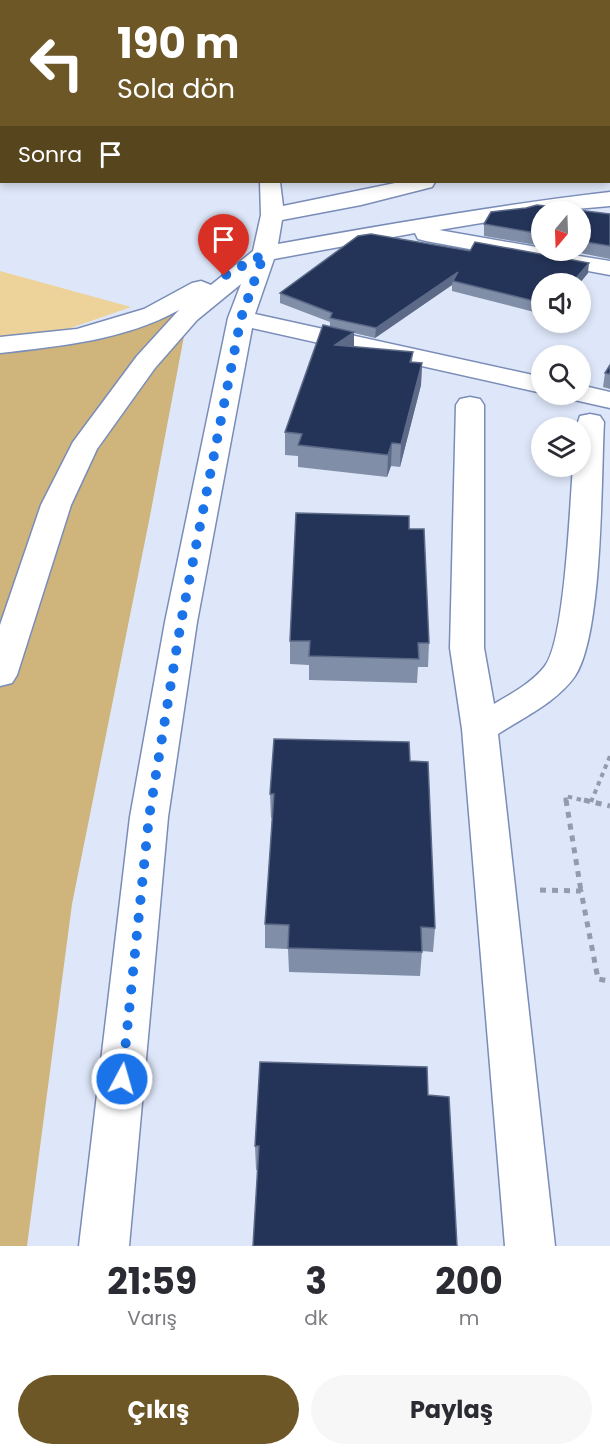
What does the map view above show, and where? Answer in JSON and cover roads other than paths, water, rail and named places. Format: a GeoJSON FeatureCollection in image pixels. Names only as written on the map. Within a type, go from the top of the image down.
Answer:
{"type":"FeatureCollection","features":[{"type":"Feature","properties":{"kind":"street"},"geometry":{"type":"LineString","coordinates":[[104,1246],[149,817],[181,622],[241,318],[262,255],[272,215],[270,183]]}},
{"type":"Feature","properties":{"kind":"street"},"geometry":{"type":"LineString","coordinates":[[272,215],[360,198],[420,183]]}},
{"type":"Feature","properties":{"kind":"street"},"geometry":{"type":"LineString","coordinates":[[0,345],[79,336],[153,314],[262,255],[400,229],[540,207],[610,199]]}},
{"type":"Feature","properties":{"kind":"street"},"geometry":{"type":"LineString","coordinates":[[400,229],[610,268]]}},
{"type":"Feature","properties":{"kind":"street"},"geometry":{"type":"LineString","coordinates":[[0,675],[56,505],[83,448],[146,362],[188,315],[262,255]]}},
{"type":"Feature","properties":{"kind":"street"},"geometry":{"type":"LineString","coordinates":[[241,318],[531,383]]}},
{"type":"Feature","properties":{"kind":"street"},"geometry":{"type":"LineString","coordinates":[[470,405],[467,648],[480,729],[530,1246]]}},
{"type":"Feature","properties":{"kind":"street"},"geometry":{"type":"LineString","coordinates":[[480,729],[545,685],[562,668],[568,654],[579,577],[594,405]]}}]}
